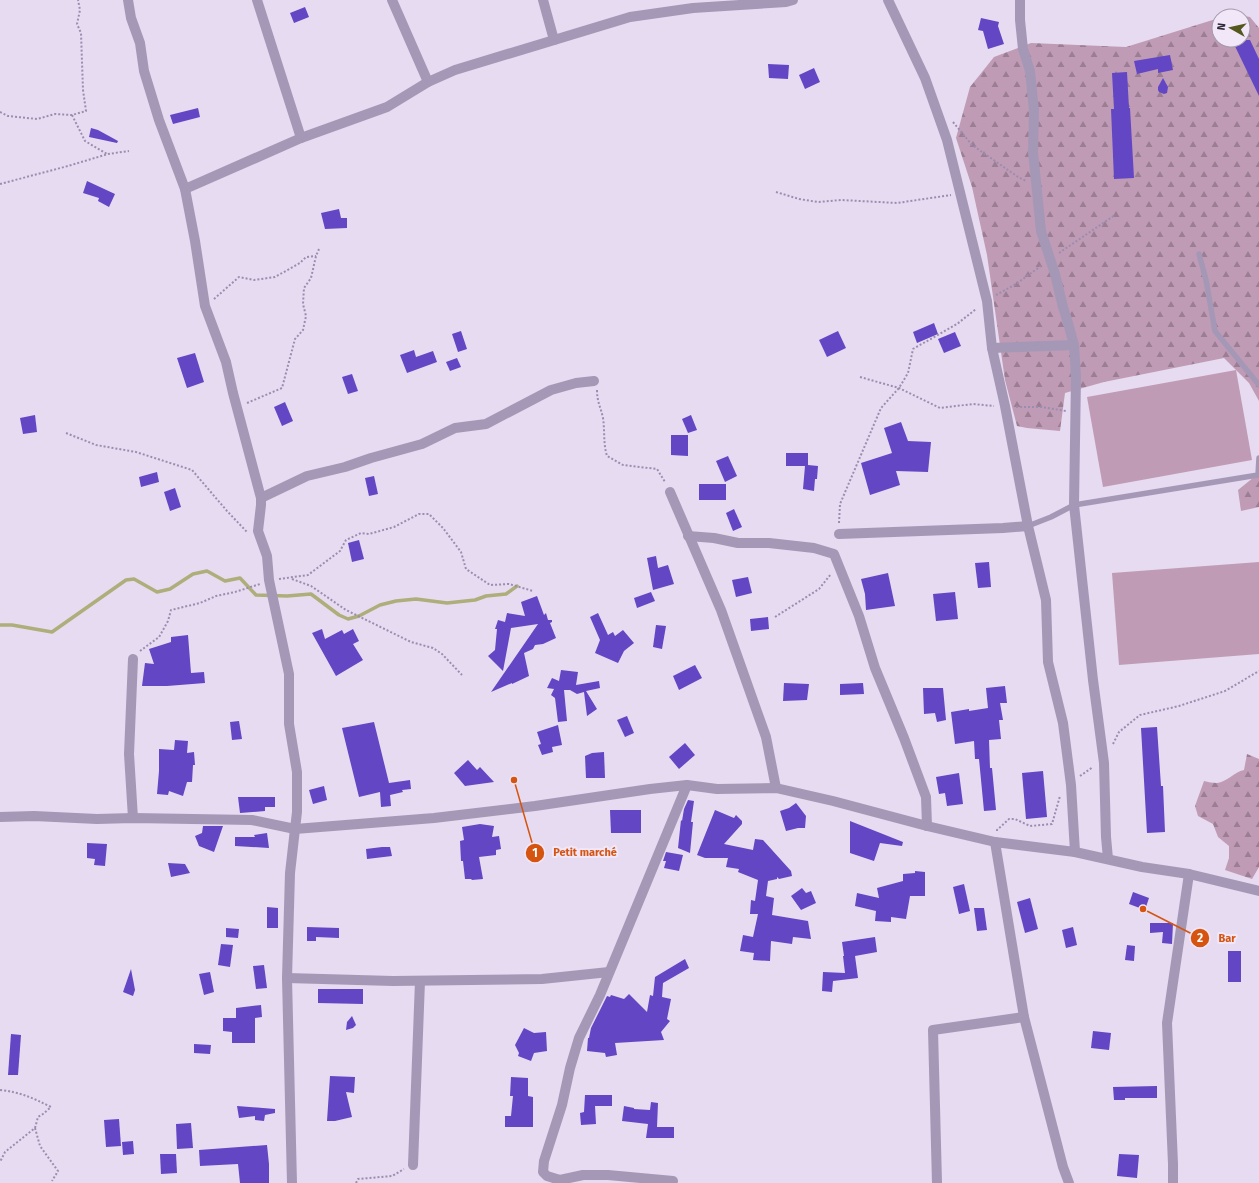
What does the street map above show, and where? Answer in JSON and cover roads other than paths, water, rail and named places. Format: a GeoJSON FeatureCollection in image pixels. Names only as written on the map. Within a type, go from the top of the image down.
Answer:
{"type":"FeatureCollection","features":[{"type":"Feature","properties":{"kind":"street"},"geometry":{"type":"LineString","coordinates":[[128,0],[131,18],[140,43],[146,78],[159,120],[185,189],[195,241],[204,306],[226,362],[261,498],[258,531],[267,556],[269,580],[288,674],[289,724],[297,772],[297,812],[290,873],[287,978],[292,1183]]}},
{"type":"Feature","properties":{"kind":"street"},"geometry":{"type":"LineString","coordinates":[[257,0],[301,138]]}},
{"type":"Feature","properties":{"kind":"street"},"geometry":{"type":"LineString","coordinates":[[392,0],[428,82]]}},
{"type":"Feature","properties":{"kind":"street"},"geometry":{"type":"LineString","coordinates":[[543,0],[554,40]]}},
{"type":"Feature","properties":{"kind":"street"},"geometry":{"type":"LineString","coordinates":[[185,189],[301,138],[387,107],[428,82],[455,70],[630,17],[693,8],[786,2],[793,0]]}},
{"type":"Feature","properties":{"kind":"street"},"geometry":{"type":"LineString","coordinates":[[888,0],[925,78],[947,140],[987,301],[992,348],[1005,406],[1028,526],[1046,600],[1048,662],[1063,723],[1071,785],[1075,852]]}},
{"type":"Feature","properties":{"kind":"street"},"geometry":{"type":"LineString","coordinates":[[1020,0],[1020,20],[1023,49],[1030,71],[1034,111],[1033,152],[1041,231],[1055,274],[1074,345],[1076,377],[1074,505],[1093,680],[1104,763],[1108,859]]}},
{"type":"Feature","properties":{"kind":"street"},"geometry":{"type":"LineString","coordinates":[[992,348],[1074,345]]}},
{"type":"Feature","properties":{"kind":"street"},"geometry":{"type":"LineString","coordinates":[[261,498],[307,476],[346,467],[371,458],[422,444],[455,428],[486,424],[551,390],[576,383],[594,381]]}},
{"type":"Feature","properties":{"kind":"street"},"geometry":{"type":"LineString","coordinates":[[670,492],[721,610],[766,737],[776,788]]}},
{"type":"Feature","properties":{"kind":"street"},"geometry":{"type":"LineString","coordinates":[[839,534],[1028,526]]}},
{"type":"Feature","properties":{"kind":"street"},"geometry":{"type":"LineString","coordinates":[[688,536],[714,538],[738,543],[769,543],[814,548],[834,554],[859,616],[875,668],[904,738],[926,797],[927,826]]}},
{"type":"Feature","properties":{"kind":"street"},"geometry":{"type":"LineString","coordinates":[[133,659],[128,754],[133,818]]}},
{"type":"Feature","properties":{"kind":"street"},"geometry":{"type":"LineString","coordinates":[[673,1180],[608,1175],[583,1175],[560,1180],[547,1176],[543,1172],[544,1161],[562,1105],[570,1068],[579,1038],[600,995],[687,785]]}},
{"type":"Feature","properties":{"kind":"street"},"geometry":{"type":"LineString","coordinates":[[0,817],[34,816],[96,819],[133,818],[252,820],[295,829],[434,818],[535,806],[650,788],[687,785],[717,789],[776,788],[995,842],[1075,852],[1142,867],[1189,874],[1259,891]]}},
{"type":"Feature","properties":{"kind":"street"},"geometry":{"type":"LineString","coordinates":[[995,842],[1024,1017],[1068,1183]]}},
{"type":"Feature","properties":{"kind":"street"},"geometry":{"type":"LineString","coordinates":[[1173,1183],[1174,1164],[1167,1023],[1189,874]]}},
{"type":"Feature","properties":{"kind":"street"},"geometry":{"type":"LineString","coordinates":[[287,978],[420,981],[542,980],[609,972]]}},
{"type":"Feature","properties":{"kind":"street"},"geometry":{"type":"LineString","coordinates":[[413,1165],[420,981]]}},
{"type":"Feature","properties":{"kind":"street"},"geometry":{"type":"LineString","coordinates":[[937,1183],[933,1030],[1024,1017]]}},
{"type":"Feature","properties":{"kind":"lane"},"geometry":{"type":"LineString","coordinates":[[1199,254],[1206,280],[1215,331],[1259,385]]}},
{"type":"Feature","properties":{"kind":"lane"},"geometry":{"type":"LineString","coordinates":[[1028,526],[1051,517],[1074,505],[1258,475],[1259,458]]}},
{"type":"Feature","properties":{"kind":"waterway"},"geometry":{"type":"LineString","coordinates":[[0,625],[12,625],[52,632],[126,580],[134,579],[157,592],[170,589],[193,574],[207,571],[225,581],[240,578],[256,595],[287,596],[311,594],[339,615],[348,619],[359,616],[380,605],[396,601],[416,599],[447,603],[475,600],[486,596],[506,594],[517,586]]}},
{"type":"Feature","properties":{"kind":"place","name":"Petit marché"},"geometry":{"type":"Point","coordinates":[514,780]}},
{"type":"Feature","properties":{"kind":"place","name":"Bar"},"geometry":{"type":"Point","coordinates":[1143,909]}}]}
